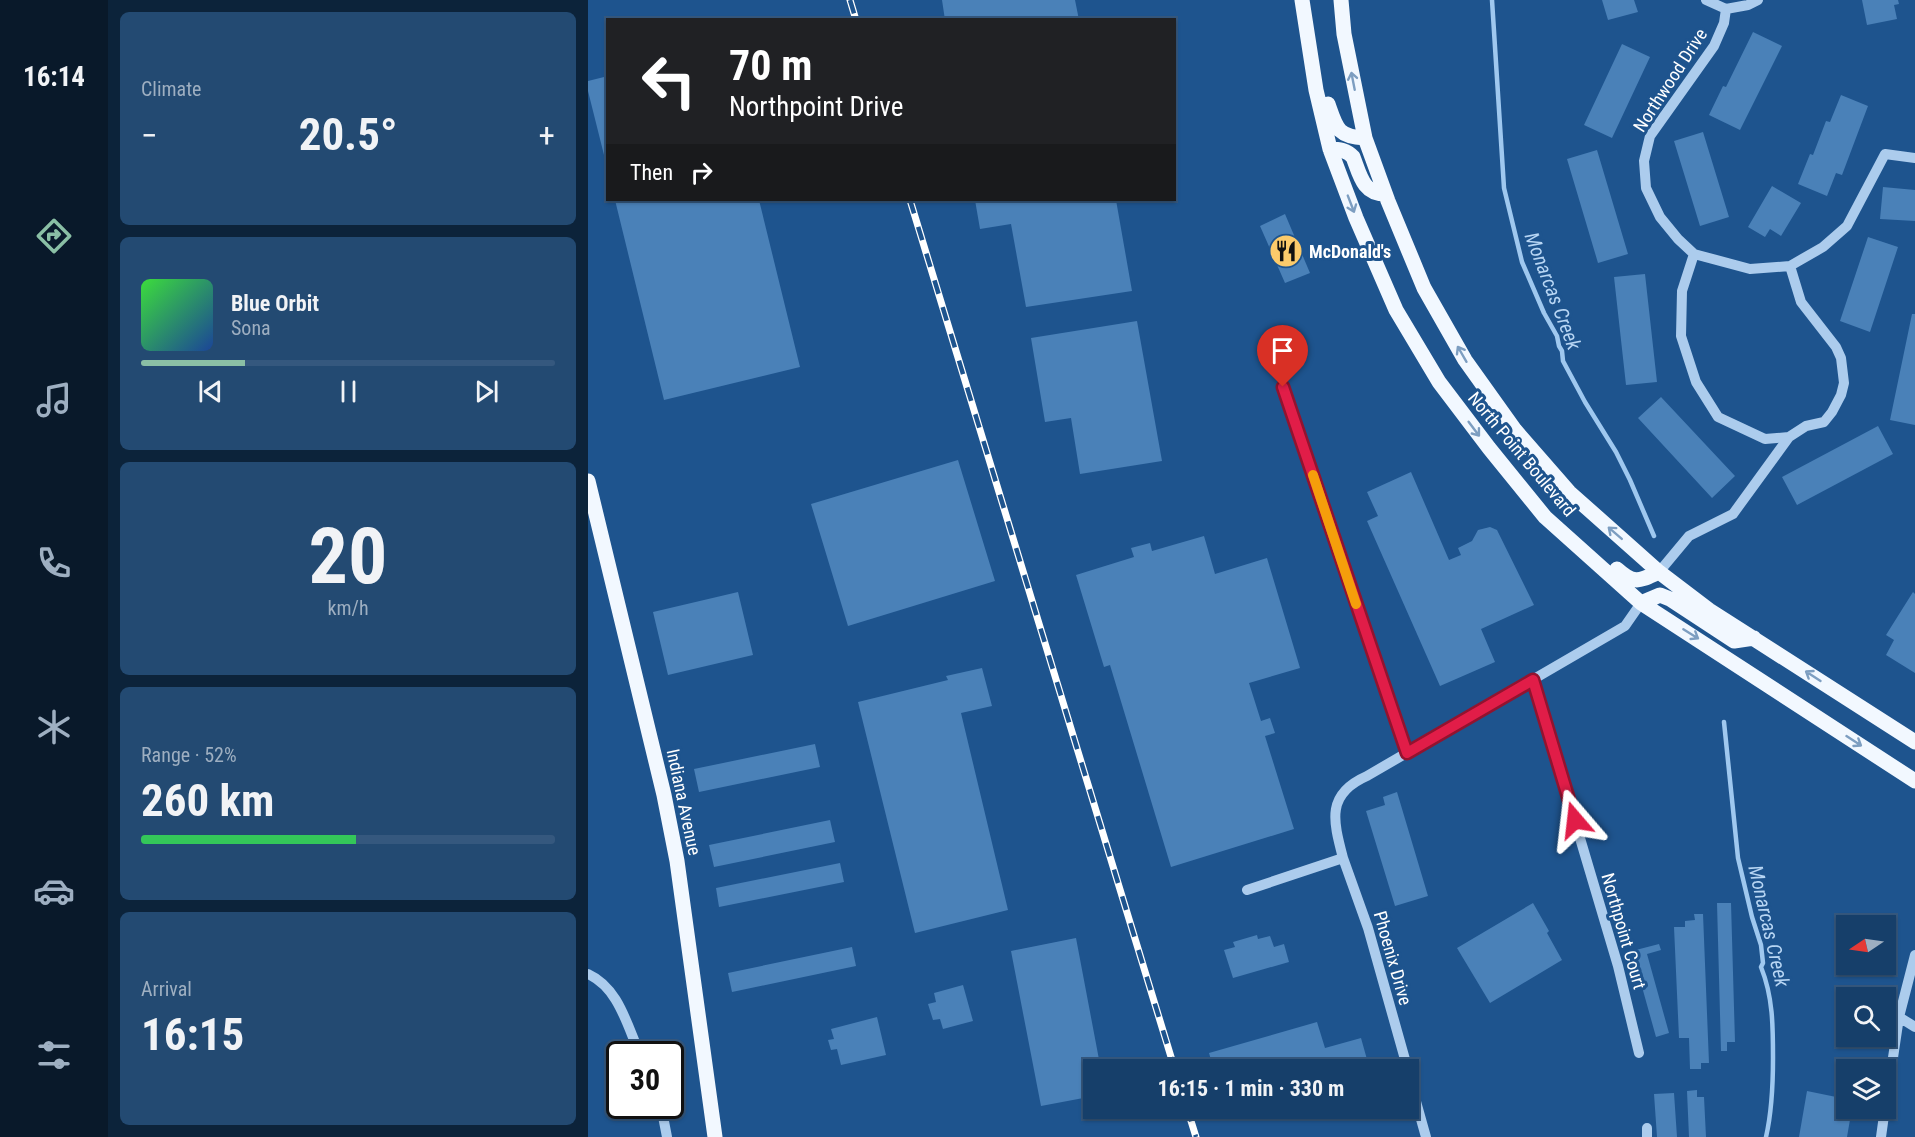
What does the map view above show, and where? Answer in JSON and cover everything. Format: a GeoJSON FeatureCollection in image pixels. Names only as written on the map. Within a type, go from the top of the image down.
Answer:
{"type":"FeatureCollection","features":[{"type":"Feature","properties":{"kind":"main road","name":"North Point Boulevard"},"geometry":{"type":"LineString","coordinates":[[1302,0],[1316,90],[1330,149],[1356,218],[1396,310],[1439,382],[1533,503],[1545,517],[1641,603],[1915,781]]}},
{"type":"Feature","properties":{"kind":"main road","name":"North Point Boulevard"},"geometry":{"type":"LineString","coordinates":[[1341,0],[1344,34],[1365,138],[1385,194],[1424,288],[1465,360],[1515,430],[1569,492],[1659,572],[1709,610],[1915,742]]}},
{"type":"Feature","properties":{"kind":"main road"},"geometry":{"type":"LineString","coordinates":[[1316,90],[1326,98],[1335,124],[1341,133],[1350,138],[1365,138]]}},
{"type":"Feature","properties":{"kind":"main road"},"geometry":{"type":"LineString","coordinates":[[1330,149],[1350,153],[1365,186],[1376,194],[1385,194]]}},
{"type":"Feature","properties":{"kind":"main road","name":"Indiana Avenue"},"geometry":{"type":"LineString","coordinates":[[588,481],[664,795],[677,861],[715,1137]]}},
{"type":"Feature","properties":{"kind":"main road"},"geometry":{"type":"LineString","coordinates":[[1533,503],[1548,507],[1631,581],[1641,580],[1659,572]]}},
{"type":"Feature","properties":{"kind":"main road"},"geometry":{"type":"LineString","coordinates":[[1641,603],[1660,595],[1670,599],[1734,641],[1754,638]]}},
{"type":"Feature","properties":{"kind":"street","name":"Northwood Drive"},"geometry":{"type":"LineString","coordinates":[[1694,254],[1660,218],[1646,188],[1644,161],[1650,136],[1714,46],[1724,23],[1726,9],[1706,0]]}},
{"type":"Feature","properties":{"kind":"street"},"geometry":{"type":"LineString","coordinates":[[1726,9],[1748,5],[1758,0]]}},
{"type":"Feature","properties":{"kind":"street"},"geometry":{"type":"LineString","coordinates":[[1790,266],[1802,302],[1836,346],[1843,364],[1844,383],[1841,395],[1829,418],[1824,422],[1806,426],[1789,436],[1765,439],[1718,417],[1696,382],[1681,336],[1682,291],[1694,254],[1750,269],[1790,266],[1828,244],[1847,226],[1885,154],[1915,158]]}},
{"type":"Feature","properties":{"kind":"street"},"geometry":{"type":"LineString","coordinates":[[1283,387],[1407,753]]}},
{"type":"Feature","properties":{"kind":"street"},"geometry":{"type":"LineString","coordinates":[[1659,572],[1689,536],[1733,514],[1789,436]]}},
{"type":"Feature","properties":{"kind":"street","name":"Phoenix Drive"},"geometry":{"type":"LineString","coordinates":[[1405,1059],[1368,928],[1336,832],[1337,801],[1350,784],[1624,626],[1641,603]]}},
{"type":"Feature","properties":{"kind":"street","name":"Northpoint Court"},"geometry":{"type":"LineString","coordinates":[[1533,680],[1618,966],[1639,1053]]}},
{"type":"Feature","properties":{"kind":"street"},"geometry":{"type":"LineString","coordinates":[[1247,890],[1343,858]]}},
{"type":"Feature","properties":{"kind":"street"},"geometry":{"type":"LineString","coordinates":[[1892,1059],[1899,1017],[1915,955]]}},
{"type":"Feature","properties":{"kind":"street"},"geometry":{"type":"LineString","coordinates":[[588,974],[614,994],[634,1041]]}},
{"type":"Feature","properties":{"kind":"street"},"geometry":{"type":"LineString","coordinates":[[1899,1017],[1915,1027]]}},
{"type":"Feature","properties":{"kind":"street","name":"Phoenix Drive"},"geometry":{"type":"LineString","coordinates":[[1419,1111],[1426,1137]]}},
{"type":"Feature","properties":{"kind":"street"},"geometry":{"type":"LineString","coordinates":[[664,1119],[667,1137]]}},
{"type":"Feature","properties":{"kind":"street"},"geometry":{"type":"LineString","coordinates":[[1881,1137],[1883,1119]]}},
{"type":"Feature","properties":{"kind":"building"},"geometry":{"type":"Polygon","coordinates":[[[942,0],[1075,0],[1079,18],[945,18],[942,0]]]}},
{"type":"Feature","properties":{"kind":"building"},"geometry":{"type":"Polygon","coordinates":[[[1602,0],[1634,0],[1638,12],[1608,20],[1602,0]]]}},
{"type":"Feature","properties":{"kind":"building"},"geometry":{"type":"Polygon","coordinates":[[[1862,0],[1898,0],[1899,4],[1894,5],[1897,19],[1867,25],[1862,0]]]}},
{"type":"Feature","properties":{"kind":"building"},"geometry":{"type":"Polygon","coordinates":[[[1753,32],[1782,46],[1740,130],[1709,115],[1723,86],[1726,87],[1753,32]]]}},
{"type":"Feature","properties":{"kind":"building"},"geometry":{"type":"Polygon","coordinates":[[[1622,44],[1650,57],[1612,138],[1584,125],[1622,44]]]}},
{"type":"Feature","properties":{"kind":"building"},"geometry":{"type":"Polygon","coordinates":[[[606,76],[606,163],[588,91],[588,81],[606,76]]]}},
{"type":"Feature","properties":{"kind":"building"},"geometry":{"type":"Polygon","coordinates":[[[1841,95],[1868,106],[1842,175],[1836,173],[1827,196],[1798,184],[1810,154],[1813,155],[1826,121],[1830,122],[1841,95]]]}},
{"type":"Feature","properties":{"kind":"building"},"geometry":{"type":"Polygon","coordinates":[[[1703,132],[1729,217],[1700,226],[1674,141],[1703,132]]]}},
{"type":"Feature","properties":{"kind":"building"},"geometry":{"type":"Polygon","coordinates":[[[1597,150],[1628,254],[1598,263],[1567,159],[1597,150]]]}},
{"type":"Feature","properties":{"kind":"building"},"geometry":{"type":"Polygon","coordinates":[[[1772,186],[1801,203],[1781,236],[1770,229],[1765,237],[1748,227],[1772,186]]]}},
{"type":"Feature","properties":{"kind":"building"},"geometry":{"type":"Polygon","coordinates":[[[1883,187],[1915,190],[1915,221],[1880,219],[1883,187]]]}},
{"type":"Feature","properties":{"kind":"building"},"geometry":{"type":"Polygon","coordinates":[[[615,201],[759,201],[800,367],[664,400],[615,201]]]}},
{"type":"Feature","properties":{"kind":"building"},"geometry":{"type":"Polygon","coordinates":[[[975,201],[1116,201],[1132,291],[1026,307],[1011,224],[980,229],[975,201]]]}},
{"type":"Feature","properties":{"kind":"building"},"geometry":{"type":"Polygon","coordinates":[[[1285,214],[1310,273],[1285,283],[1260,226],[1285,214]]]}},
{"type":"Feature","properties":{"kind":"building"},"geometry":{"type":"Polygon","coordinates":[[[1868,237],[1898,247],[1870,332],[1840,321],[1868,237]]]}},
{"type":"Feature","properties":{"kind":"building"},"geometry":{"type":"Polygon","coordinates":[[[1645,274],[1657,382],[1626,385],[1614,277],[1645,274]]]}},
{"type":"Feature","properties":{"kind":"building"},"geometry":{"type":"Polygon","coordinates":[[[1912,314],[1915,314],[1915,425],[1890,420],[1912,314]]]}},
{"type":"Feature","properties":{"kind":"building"},"geometry":{"type":"Polygon","coordinates":[[[1137,321],[1162,461],[1080,474],[1071,418],[1045,422],[1031,338],[1137,321]]]}},
{"type":"Feature","properties":{"kind":"building"},"geometry":{"type":"Polygon","coordinates":[[[1661,397],[1735,476],[1712,498],[1638,418],[1661,397]]]}},
{"type":"Feature","properties":{"kind":"building"},"geometry":{"type":"Polygon","coordinates":[[[1878,426],[1893,454],[1797,505],[1782,477],[1878,426]]]}},
{"type":"Feature","properties":{"kind":"building"},"geometry":{"type":"Polygon","coordinates":[[[958,460],[995,581],[848,626],[811,504],[958,460]]]}},
{"type":"Feature","properties":{"kind":"building"},"geometry":{"type":"Polygon","coordinates":[[[1411,472],[1449,560],[1461,555],[1458,548],[1472,541],[1478,530],[1490,527],[1497,530],[1534,605],[1481,629],[1495,662],[1440,686],[1367,521],[1378,516],[1367,492],[1411,472]]]}},
{"type":"Feature","properties":{"kind":"building"},"geometry":{"type":"Polygon","coordinates":[[[1204,536],[1215,574],[1267,558],[1300,668],[1249,683],[1261,721],[1270,718],[1275,733],[1265,736],[1294,829],[1171,867],[1110,665],[1104,667],[1076,575],[1134,557],[1131,548],[1150,543],[1152,551],[1204,536]]]}},
{"type":"Feature","properties":{"kind":"building"},"geometry":{"type":"Polygon","coordinates":[[[738,592],[753,655],[668,675],[653,612],[738,592]]]}},
{"type":"Feature","properties":{"kind":"building"},"geometry":{"type":"Polygon","coordinates":[[[1913,592],[1915,594],[1915,673],[1886,655],[1894,640],[1886,635],[1913,592]]]}},
{"type":"Feature","properties":{"kind":"building"},"geometry":{"type":"Polygon","coordinates":[[[982,668],[992,706],[961,713],[1008,910],[915,933],[858,702],[948,680],[946,676],[982,668]]]}},
{"type":"Feature","properties":{"kind":"building"},"geometry":{"type":"Polygon","coordinates":[[[815,744],[820,767],[699,792],[694,769],[815,744]]]}},
{"type":"Feature","properties":{"kind":"building"},"geometry":{"type":"Polygon","coordinates":[[[1397,792],[1428,896],[1395,906],[1366,811],[1385,805],[1383,797],[1397,792]]]}},
{"type":"Feature","properties":{"kind":"building"},"geometry":{"type":"Polygon","coordinates":[[[830,820],[835,842],[714,867],[709,845],[830,820]]]}},
{"type":"Feature","properties":{"kind":"building"},"geometry":{"type":"Polygon","coordinates":[[[840,863],[844,882],[719,907],[716,888],[840,863]]]}},
{"type":"Feature","properties":{"kind":"building"},"geometry":{"type":"Polygon","coordinates":[[[1533,903],[1562,960],[1490,1003],[1457,948],[1533,903]]]}},
{"type":"Feature","properties":{"kind":"building"},"geometry":{"type":"Polygon","coordinates":[[[1717,903],[1731,903],[1735,1042],[1727,1042],[1727,1051],[1721,1051],[1717,903]]]}},
{"type":"Feature","properties":{"kind":"building"},"geometry":{"type":"Polygon","coordinates":[[[1694,914],[1703,914],[1709,1063],[1701,1063],[1701,1069],[1690,1069],[1689,1038],[1679,1038],[1674,927],[1685,927],[1685,921],[1695,920],[1694,914]]]}},
{"type":"Feature","properties":{"kind":"building"},"geometry":{"type":"Polygon","coordinates":[[[1257,935],[1258,939],[1270,936],[1274,947],[1284,944],[1289,962],[1233,978],[1224,950],[1235,947],[1233,942],[1257,935]]]}},
{"type":"Feature","properties":{"kind":"building"},"geometry":{"type":"Polygon","coordinates":[[[1076,938],[1099,1059],[1083,1059],[1083,1098],[1041,1106],[1011,951],[1076,938]]]}},
{"type":"Feature","properties":{"kind":"building"},"geometry":{"type":"Polygon","coordinates":[[[1659,944],[1661,950],[1647,954],[1669,1033],[1656,1037],[1632,951],[1659,944]]]}},
{"type":"Feature","properties":{"kind":"building"},"geometry":{"type":"Polygon","coordinates":[[[852,947],[856,966],[732,992],[728,973],[852,947]]]}},
{"type":"Feature","properties":{"kind":"building"},"geometry":{"type":"Polygon","coordinates":[[[963,985],[973,1021],[943,1029],[940,1019],[933,1020],[928,1004],[936,1002],[934,993],[963,985]]]}},
{"type":"Feature","properties":{"kind":"building"},"geometry":{"type":"Polygon","coordinates":[[[877,1017],[886,1055],[841,1065],[837,1049],[831,1050],[828,1040],[834,1039],[831,1029],[877,1017]]]}},
{"type":"Feature","properties":{"kind":"building"},"geometry":{"type":"Polygon","coordinates":[[[1317,1022],[1325,1048],[1361,1038],[1367,1059],[1211,1059],[1209,1053],[1317,1022]]]}},
{"type":"Feature","properties":{"kind":"building"},"geometry":{"type":"Polygon","coordinates":[[[1697,1090],[1697,1097],[1704,1097],[1706,1137],[1689,1137],[1687,1091],[1697,1090]]]}},
{"type":"Feature","properties":{"kind":"building"},"geometry":{"type":"Polygon","coordinates":[[[1807,1091],[1836,1097],[1836,1119],[1850,1119],[1847,1137],[1799,1137],[1807,1091]]]}},
{"type":"Feature","properties":{"kind":"building"},"geometry":{"type":"Polygon","coordinates":[[[1674,1093],[1677,1137],[1657,1137],[1654,1094],[1674,1093]]]}},
{"type":"Feature","properties":{"kind":"waterway","name":"Monarcas Creek"},"geometry":{"type":"LineString","coordinates":[[1492,0],[1504,188],[1522,262],[1544,313],[1557,336],[1563,361],[1616,452],[1654,536]]}},
{"type":"Feature","properties":{"kind":"waterway","name":"Monarcas Creek"},"geometry":{"type":"LineString","coordinates":[[1724,722],[1738,858],[1761,945],[1763,963],[1761,967],[1772,1012],[1772,1088],[1766,1137]]}},
{"type":"Feature","properties":{"kind":"railway"},"geometry":{"type":"LineString","coordinates":[[850,0],[855,18]]}},
{"type":"Feature","properties":{"kind":"railway"},"geometry":{"type":"LineString","coordinates":[[910,201],[1172,1059]]}},
{"type":"Feature","properties":{"kind":"railway"},"geometry":{"type":"LineString","coordinates":[[1190,1119],[1196,1137]]}},
{"type":"Feature","properties":{"kind":"slow traffic"},"geometry":{"type":"LineString","coordinates":[[1313,475],[1356,604]]}},
{"type":"Feature","properties":{"kind":"place","name":"McDonald's"},"geometry":{"type":"Point","coordinates":[1286,251]}},
{"type":"Feature","properties":{"kind":"route"},"geometry":{"type":"LineString","coordinates":[[1283,387],[1407,753],[1533,680],[1575,820]]}}]}
